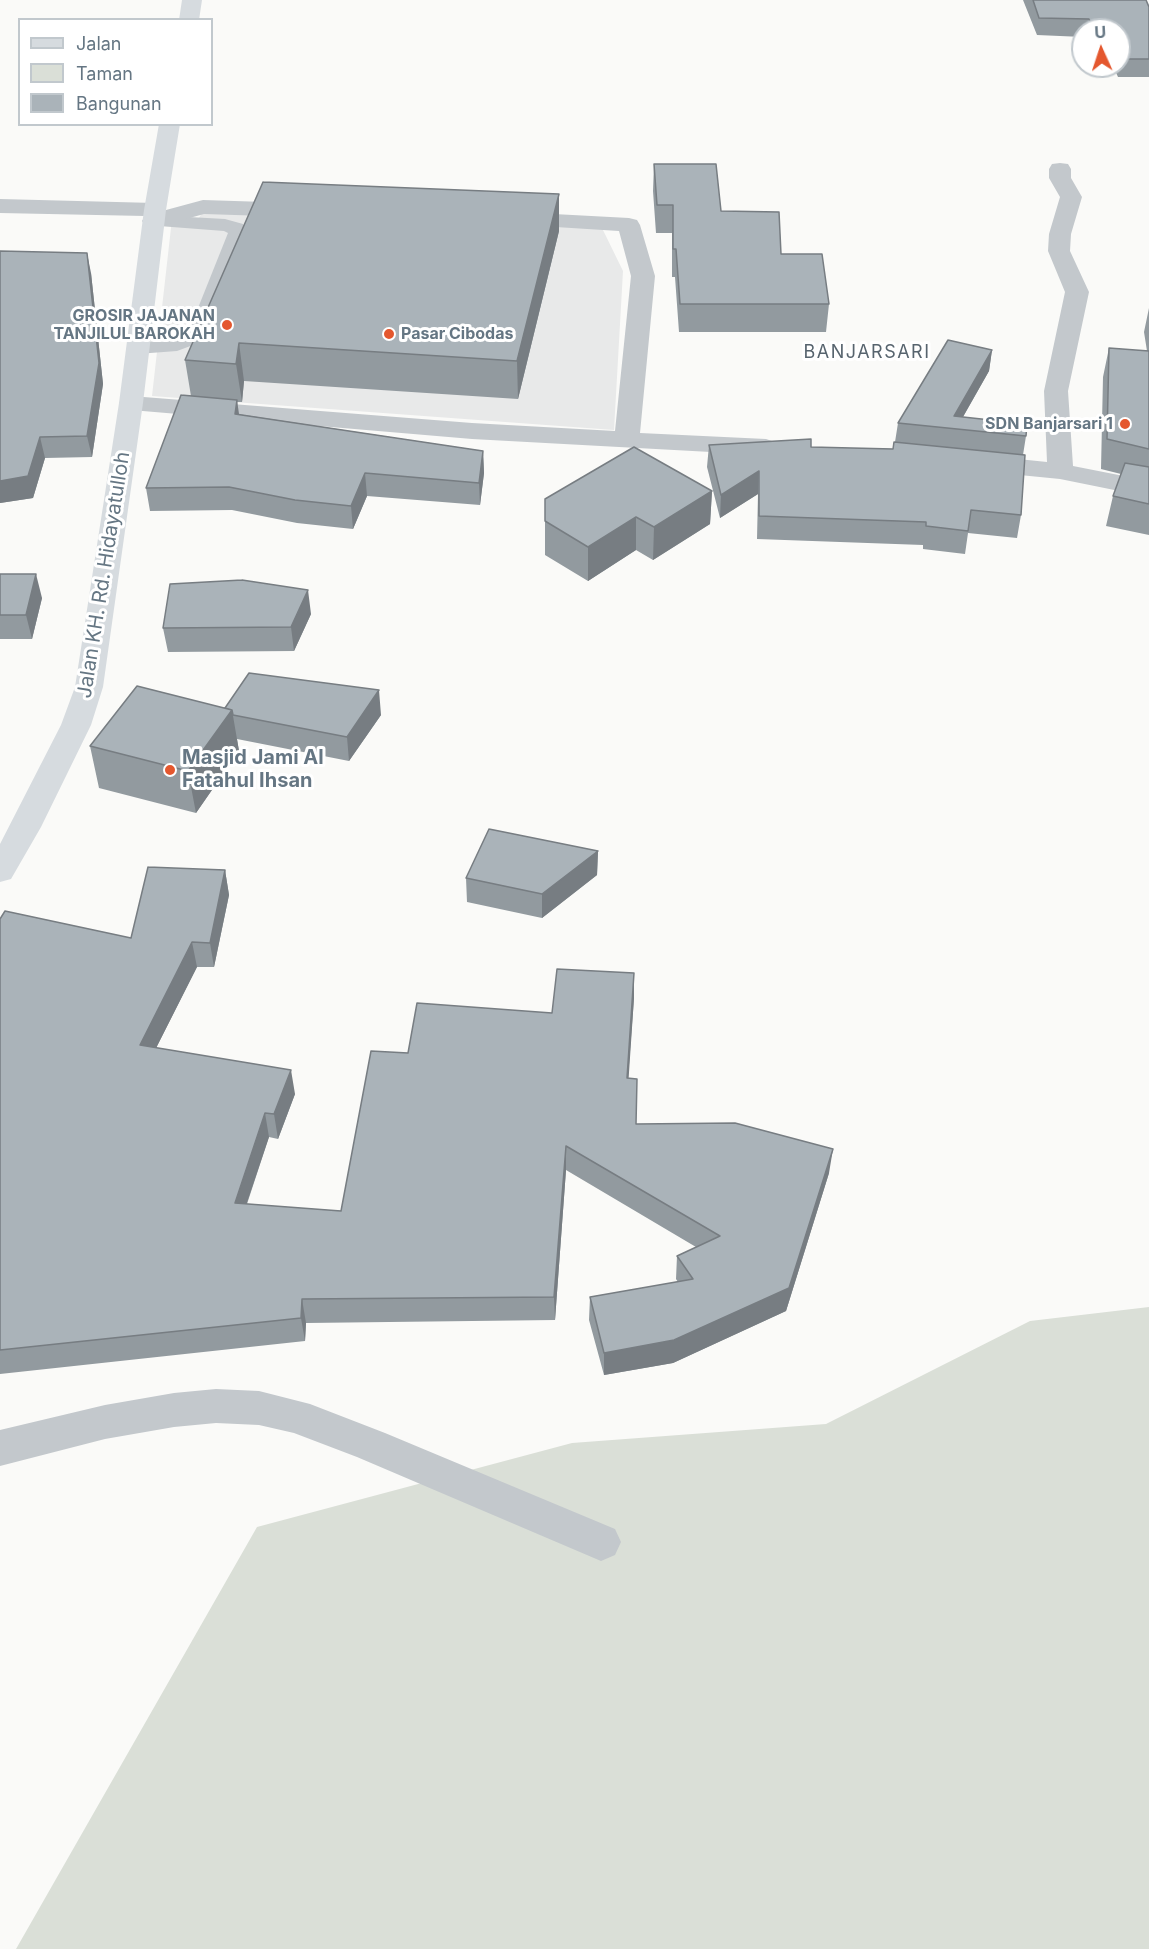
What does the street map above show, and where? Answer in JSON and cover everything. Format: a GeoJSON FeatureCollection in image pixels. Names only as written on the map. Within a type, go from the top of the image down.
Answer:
{"type":"FeatureCollection","features":[{"type":"Feature","properties":{"kind":"main road"},"geometry":{"type":"LineString","coordinates":[[189,18],[192,0]]}},
{"type":"Feature","properties":{"kind":"main road","name":"Jalan KH. Rd. Hidayatulloh"},"geometry":{"type":"LineString","coordinates":[[0,871],[26,827],[76,725],[89,687],[131,403],[154,215],[170,126]]}},
{"type":"Feature","properties":{"kind":"street"},"geometry":{"type":"LineString","coordinates":[[1060,169],[1060,178],[1071,197],[1060,234],[1059,251],[1077,292],[1056,391],[1060,471]]}},
{"type":"Feature","properties":{"kind":"street"},"geometry":{"type":"LineString","coordinates":[[0,206],[154,215],[203,207],[321,211]]}},
{"type":"Feature","properties":{"kind":"street"},"geometry":{"type":"LineString","coordinates":[[490,218],[629,225],[643,276],[627,439]]}},
{"type":"Feature","properties":{"kind":"street"},"geometry":{"type":"LineString","coordinates":[[131,403],[472,431],[792,448]]}},
{"type":"Feature","properties":{"kind":"street"},"geometry":{"type":"LineString","coordinates":[[956,460],[1060,471],[1149,489]]}},
{"type":"Feature","properties":{"kind":"street"},"geometry":{"type":"LineString","coordinates":[[0,1448],[105,1422],[174,1410],[216,1406],[259,1408],[296,1416],[601,1542]]}},
{"type":"Feature","properties":{"kind":"lane"},"geometry":{"type":"LineString","coordinates":[[137,348],[177,345],[197,337],[238,233],[236,228],[225,225],[154,215]]}},
{"type":"Feature","properties":{"kind":"shaded area","name":"Pasar Cibodas"},"geometry":{"type":"Polygon","coordinates":[[[204,209],[602,228],[623,271],[614,430],[152,396],[172,219],[199,218],[204,209]]]}},
{"type":"Feature","properties":{"kind":"green space"},"geometry":{"type":"Polygon","coordinates":[[[1149,1307],[1149,1949],[16,1949],[257,1527],[572,1443],[826,1424],[1030,1321],[1149,1307]]]}},
{"type":"Feature","properties":{"kind":"building"},"geometry":{"type":"Polygon","coordinates":[[[1033,0],[1146,0],[1149,7],[1149,59],[1131,59],[1131,18],[1039,18],[1033,0]]]}},
{"type":"Feature","properties":{"kind":"building"},"geometry":{"type":"Polygon","coordinates":[[[654,164],[716,164],[721,211],[779,212],[781,254],[822,254],[829,304],[680,304],[676,249],[673,249],[673,205],[657,205],[654,164]]]}},
{"type":"Feature","properties":{"kind":"building"},"geometry":{"type":"Polygon","coordinates":[[[263,182],[559,194],[517,361],[239,343],[236,364],[185,360],[263,182]]]}},
{"type":"Feature","properties":{"kind":"building"},"geometry":{"type":"Polygon","coordinates":[[[0,251],[87,253],[99,363],[87,436],[40,437],[28,476],[0,481],[0,251]]]}},
{"type":"Feature","properties":{"kind":"building"},"geometry":{"type":"Polygon","coordinates":[[[948,340],[992,350],[954,416],[1027,424],[1026,436],[898,423],[948,340]]]}},
{"type":"Feature","properties":{"kind":"building","name":"SDN Banjarsari 1"},"geometry":{"type":"Polygon","coordinates":[[[1109,348],[1149,351],[1149,449],[1107,439],[1109,348]]]}},
{"type":"Feature","properties":{"kind":"building"},"geometry":{"type":"Polygon","coordinates":[[[181,395],[237,400],[235,414],[483,451],[479,483],[365,473],[351,506],[295,500],[229,487],[146,488],[181,395]]]}},
{"type":"Feature","properties":{"kind":"building"},"geometry":{"type":"Polygon","coordinates":[[[811,439],[811,447],[893,449],[894,442],[1025,455],[1021,515],[971,510],[968,531],[926,526],[926,522],[759,516],[759,471],[721,495],[709,445],[811,439]]]}},
{"type":"Feature","properties":{"kind":"building"},"geometry":{"type":"Polygon","coordinates":[[[634,447],[712,491],[654,527],[636,517],[588,547],[545,521],[545,499],[634,447]]]}},
{"type":"Feature","properties":{"kind":"building"},"geometry":{"type":"Polygon","coordinates":[[[1125,463],[1149,467],[1149,504],[1113,496],[1125,463]]]}},
{"type":"Feature","properties":{"kind":"building"},"geometry":{"type":"Polygon","coordinates":[[[0,574],[36,574],[26,615],[0,615],[0,574]]]}},
{"type":"Feature","properties":{"kind":"building"},"geometry":{"type":"Polygon","coordinates":[[[242,580],[308,590],[291,627],[163,628],[170,584],[242,580]]]}},
{"type":"Feature","properties":{"kind":"building"},"geometry":{"type":"Polygon","coordinates":[[[249,673],[379,690],[347,737],[233,715],[232,710],[225,708],[249,673]]]}},
{"type":"Feature","properties":{"kind":"building"},"geometry":{"type":"Polygon","coordinates":[[[137,686],[232,710],[188,771],[90,746],[137,686]]]}},
{"type":"Feature","properties":{"kind":"building"},"geometry":{"type":"Polygon","coordinates":[[[489,829],[598,851],[542,894],[466,878],[489,829]]]}},
{"type":"Feature","properties":{"kind":"building"},"geometry":{"type":"Polygon","coordinates":[[[148,867],[225,870],[210,943],[192,942],[140,1045],[291,1070],[274,1114],[265,1113],[235,1203],[341,1211],[371,1051],[408,1053],[417,1003],[552,1013],[557,969],[634,973],[627,1078],[637,1079],[636,1124],[735,1123],[833,1149],[789,1288],[674,1340],[604,1353],[590,1297],[693,1279],[677,1256],[720,1236],[566,1146],[554,1297],[302,1299],[301,1318],[0,1350],[0,919],[5,911],[131,938],[148,867]]]}},
{"type":"Feature","properties":{"kind":"place","name":"GROSIR JAJANAN TANJILUL BAROKAH"},"geometry":{"type":"Point","coordinates":[227,325]}},
{"type":"Feature","properties":{"kind":"place","name":"Pasar Cibodas"},"geometry":{"type":"Point","coordinates":[389,334]}},
{"type":"Feature","properties":{"kind":"place","name":"SDN Banjarsari 1"},"geometry":{"type":"Point","coordinates":[1125,424]}},
{"type":"Feature","properties":{"kind":"place","name":"Masjid Jami Al Fatahul Ihsan"},"geometry":{"type":"Point","coordinates":[170,770]}},
{"type":"Feature","properties":{"kind":"district","name":"BANJARSARI"},"geometry":{"type":"Point","coordinates":[867,353]}}]}
